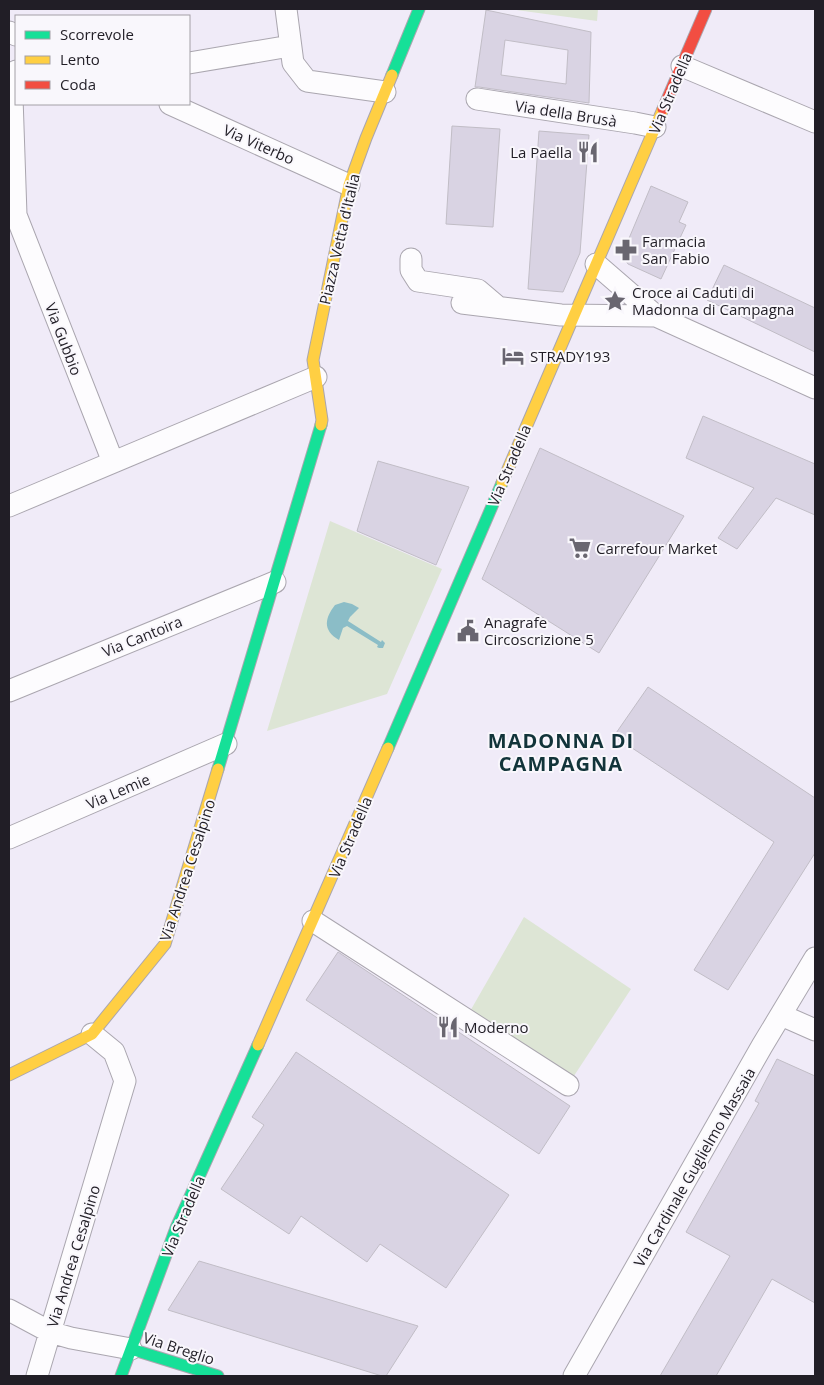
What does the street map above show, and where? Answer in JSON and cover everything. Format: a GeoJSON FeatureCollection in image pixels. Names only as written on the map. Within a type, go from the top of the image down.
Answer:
{"type":"FeatureCollection","features":[{"type":"Feature","properties":{"kind":"street"},"geometry":{"type":"LineString","coordinates":[[286,9],[293,63],[307,81],[385,92]]}},
{"type":"Feature","properties":{"kind":"street","name":"Piazza Vetta d'Italia"},"geometry":{"type":"LineString","coordinates":[[322,420],[313,360],[348,184],[419,9]]}},
{"type":"Feature","properties":{"kind":"street","name":"Via Stradella"},"geometry":{"type":"LineString","coordinates":[[121,1376],[176,1228],[313,921],[706,9]]}},
{"type":"Feature","properties":{"kind":"street"},"geometry":{"type":"LineString","coordinates":[[190,63],[290,46]]}},
{"type":"Feature","properties":{"kind":"street"},"geometry":{"type":"LineString","coordinates":[[682,66],[815,122]]}},
{"type":"Feature","properties":{"kind":"street","name":"Via Gubbio"},"geometry":{"type":"LineString","coordinates":[[15,75],[12,97],[16,215],[113,462]]}},
{"type":"Feature","properties":{"kind":"street","name":"Via della Brusà"},"geometry":{"type":"LineString","coordinates":[[476,99],[655,127]]}},
{"type":"Feature","properties":{"kind":"street","name":"Via Viterbo"},"geometry":{"type":"LineString","coordinates":[[172,105],[348,184]]}},
{"type":"Feature","properties":{"kind":"street"},"geometry":{"type":"LineString","coordinates":[[411,259],[411,270],[418,281],[478,290],[498,307]]}},
{"type":"Feature","properties":{"kind":"street"},"geometry":{"type":"LineString","coordinates":[[596,264],[656,316],[814,386]]}},
{"type":"Feature","properties":{"kind":"street"},"geometry":{"type":"LineString","coordinates":[[462,303],[561,315],[656,316]]}},
{"type":"Feature","properties":{"kind":"street"},"geometry":{"type":"LineString","coordinates":[[9,506],[316,377]]}},
{"type":"Feature","properties":{"kind":"street","name":"Via Andrea Cesalpino"},"geometry":{"type":"LineString","coordinates":[[37,1376],[125,1081],[114,1052],[92,1034],[165,944],[322,420]]}},
{"type":"Feature","properties":{"kind":"street","name":"Via Cantoira"},"geometry":{"type":"LineString","coordinates":[[9,691],[275,582]]}},
{"type":"Feature","properties":{"kind":"street","name":"Via Lemie"},"geometry":{"type":"LineString","coordinates":[[9,838],[226,744]]}},
{"type":"Feature","properties":{"kind":"street"},"geometry":{"type":"LineString","coordinates":[[313,921],[568,1085]]}},
{"type":"Feature","properties":{"kind":"street","name":"Via Cardinale Guglielmo Massaia"},"geometry":{"type":"LineString","coordinates":[[574,1376],[815,958]]}},
{"type":"Feature","properties":{"kind":"street"},"geometry":{"type":"LineString","coordinates":[[781,1015],[815,1030]]}},
{"type":"Feature","properties":{"kind":"street"},"geometry":{"type":"LineString","coordinates":[[9,1075],[92,1034]]}},
{"type":"Feature","properties":{"kind":"street"},"geometry":{"type":"LineString","coordinates":[[9,1310],[50,1332],[70,1338],[131,1349]]}},
{"type":"Feature","properties":{"kind":"street","name":"Via Breglio"},"geometry":{"type":"LineString","coordinates":[[131,1349],[218,1376]]}},
{"type":"Feature","properties":{"kind":"green space"},"geometry":{"type":"Polygon","coordinates":[[[509,9],[598,9],[597,21],[509,9]]]}},
{"type":"Feature","properties":{"kind":"green space"},"geometry":{"type":"Polygon","coordinates":[[[330,521],[442,569],[387,694],[267,731],[330,521]]]}},
{"type":"Feature","properties":{"kind":"green space"},"geometry":{"type":"Polygon","coordinates":[[[524,917],[631,989],[568,1085],[465,1020],[524,917]]]}},
{"type":"Feature","properties":{"kind":"water"},"geometry":{"type":"Polygon","coordinates":[[[344,602],[359,608],[348,621],[381,642],[382,640],[385,643],[383,648],[377,647],[378,645],[347,626],[343,628],[339,640],[330,632],[327,619],[335,605],[344,602]]]}},
{"type":"Feature","properties":{"kind":"building"},"geometry":{"type":"Polygon","coordinates":[[[486,10],[591,32],[589,103],[475,87],[486,10]],[[505,40],[501,75],[566,84],[568,50],[505,40]]]}},
{"type":"Feature","properties":{"kind":"building"},"geometry":{"type":"Polygon","coordinates":[[[452,126],[500,129],[493,227],[446,224],[452,126]]]}},
{"type":"Feature","properties":{"kind":"building"},"geometry":{"type":"Polygon","coordinates":[[[539,131],[589,135],[580,253],[563,292],[528,289],[539,131]]]}},
{"type":"Feature","properties":{"kind":"building"},"geometry":{"type":"Polygon","coordinates":[[[651,186],[688,202],[679,222],[686,225],[661,279],[628,264],[622,255],[651,186]]]}},
{"type":"Feature","properties":{"kind":"building"},"geometry":{"type":"Polygon","coordinates":[[[724,265],[815,308],[815,352],[707,300],[724,265]]]}},
{"type":"Feature","properties":{"kind":"building"},"geometry":{"type":"Polygon","coordinates":[[[703,416],[815,464],[815,515],[776,498],[737,549],[718,538],[754,488],[686,458],[703,416]]]}},
{"type":"Feature","properties":{"kind":"building","name":"Carrefour Market"},"geometry":{"type":"Polygon","coordinates":[[[540,448],[684,516],[599,653],[482,579],[540,448]]]}},
{"type":"Feature","properties":{"kind":"building"},"geometry":{"type":"Polygon","coordinates":[[[378,461],[469,487],[436,565],[357,531],[378,461]]]}},
{"type":"Feature","properties":{"kind":"building"},"geometry":{"type":"Polygon","coordinates":[[[648,687],[815,798],[815,853],[728,990],[694,970],[774,842],[614,736],[648,687]]]}},
{"type":"Feature","properties":{"kind":"building"},"geometry":{"type":"Polygon","coordinates":[[[338,952],[570,1106],[539,1154],[306,1000],[338,952]]]}},
{"type":"Feature","properties":{"kind":"building"},"geometry":{"type":"Polygon","coordinates":[[[296,1052],[509,1195],[446,1288],[380,1244],[367,1262],[301,1216],[289,1234],[221,1189],[264,1125],[252,1117],[296,1052]]]}},
{"type":"Feature","properties":{"kind":"building"},"geometry":{"type":"Polygon","coordinates":[[[777,1059],[815,1076],[815,1303],[772,1279],[716,1376],[660,1376],[730,1256],[686,1232],[759,1103],[755,1101],[777,1059]]]}},
{"type":"Feature","properties":{"kind":"building"},"geometry":{"type":"Polygon","coordinates":[[[199,1261],[418,1326],[386,1376],[382,1376],[168,1310],[199,1261]]]}},
{"type":"Feature","properties":{"kind":"traffic: fast"},"geometry":{"type":"LineString","coordinates":[[392,75],[419,9]]}},
{"type":"Feature","properties":{"kind":"traffic: fast"},"geometry":{"type":"LineString","coordinates":[[218,769],[321,425]]}},
{"type":"Feature","properties":{"kind":"traffic: fast"},"geometry":{"type":"LineString","coordinates":[[388,748],[502,483]]}},
{"type":"Feature","properties":{"kind":"traffic: fast"},"geometry":{"type":"LineString","coordinates":[[121,1376],[176,1228],[258,1045]]}},
{"type":"Feature","properties":{"kind":"traffic: fast"},"geometry":{"type":"LineString","coordinates":[[131,1349],[218,1376]]}},
{"type":"Feature","properties":{"kind":"traffic: slow"},"geometry":{"type":"LineString","coordinates":[[321,425],[322,420],[313,360],[349,185],[392,75]]}},
{"type":"Feature","properties":{"kind":"traffic: slow"},"geometry":{"type":"LineString","coordinates":[[502,483],[663,109]]}},
{"type":"Feature","properties":{"kind":"traffic: slow"},"geometry":{"type":"LineString","coordinates":[[258,1045],[388,748]]}},
{"type":"Feature","properties":{"kind":"traffic: slow"},"geometry":{"type":"LineString","coordinates":[[9,1075],[92,1034],[165,944],[218,769]]}},
{"type":"Feature","properties":{"kind":"traffic: jam"},"geometry":{"type":"LineString","coordinates":[[663,109],[706,9]]}},
{"type":"Feature","properties":{"kind":"place","name":"La Paella"},"geometry":{"type":"Point","coordinates":[588,152]}},
{"type":"Feature","properties":{"kind":"place","name":"Farmacia San Fabio"},"geometry":{"type":"Point","coordinates":[626,250]}},
{"type":"Feature","properties":{"kind":"place","name":"Croce ai Caduti di Madonna di Campagna"},"geometry":{"type":"Point","coordinates":[615,301]}},
{"type":"Feature","properties":{"kind":"place","name":"STRADY193"},"geometry":{"type":"Point","coordinates":[513,356]}},
{"type":"Feature","properties":{"kind":"place","name":"Carrefour Market"},"geometry":{"type":"Point","coordinates":[580,548]}},
{"type":"Feature","properties":{"kind":"place","name":"Anagrafe Circoscrizione 5"},"geometry":{"type":"Point","coordinates":[468,631]}},
{"type":"Feature","properties":{"kind":"place","name":"Moderno"},"geometry":{"type":"Point","coordinates":[448,1027]}},
{"type":"Feature","properties":{"kind":"district","name":"MADONNA DI CAMPAGNA"},"geometry":{"type":"Point","coordinates":[561,752]}}]}
